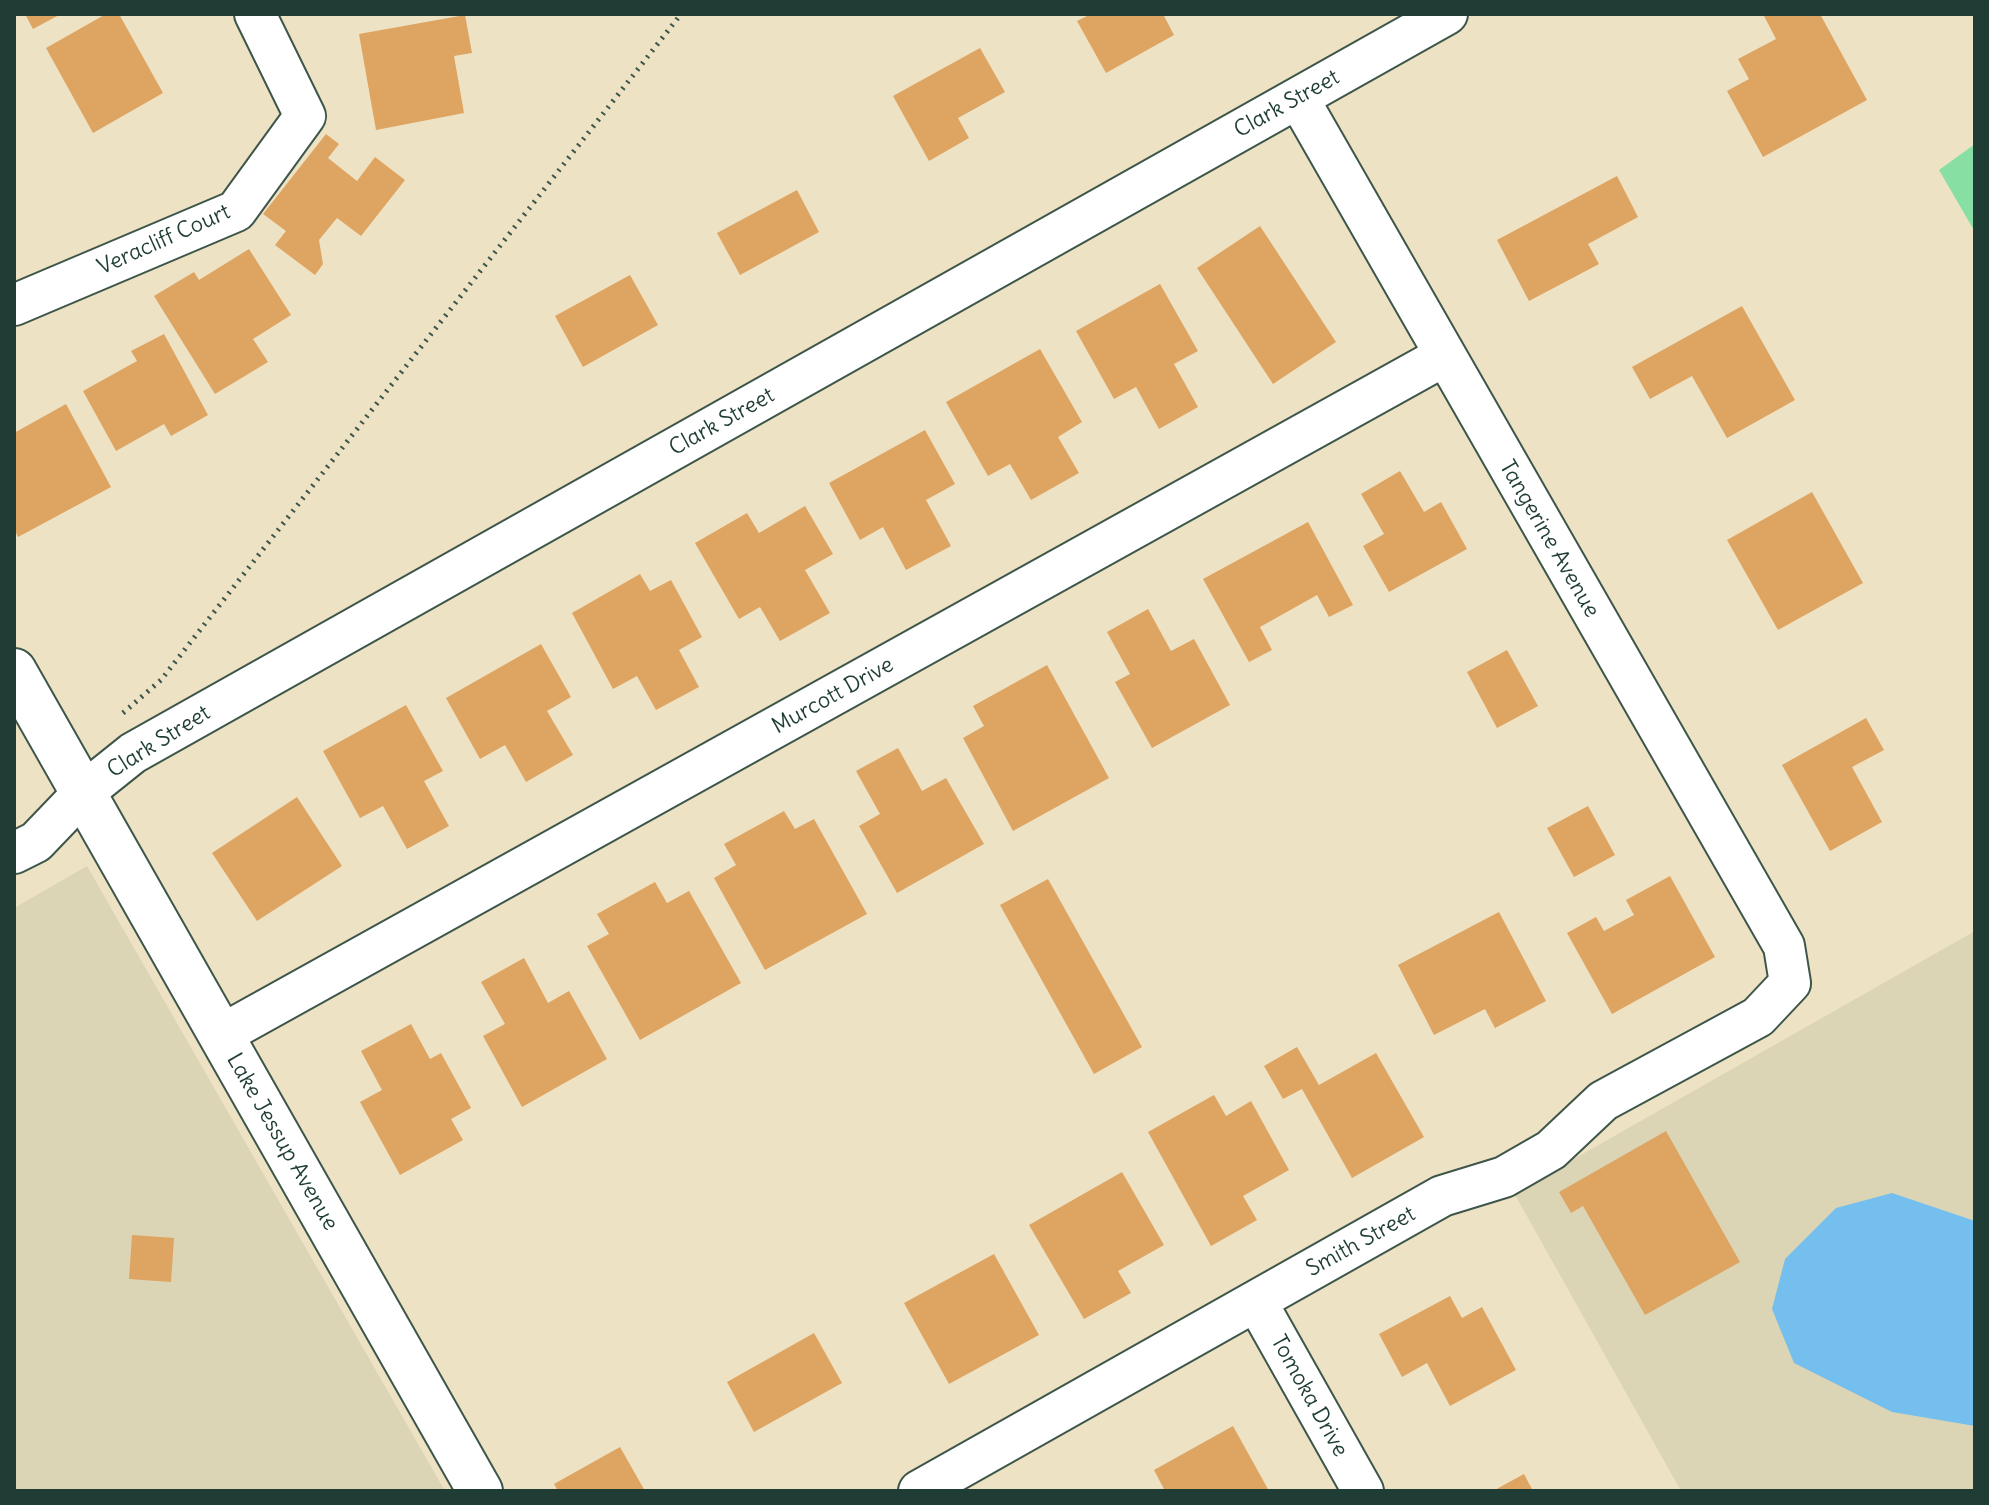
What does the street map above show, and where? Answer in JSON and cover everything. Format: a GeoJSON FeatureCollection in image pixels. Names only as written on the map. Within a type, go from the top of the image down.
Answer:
{"type":"FeatureCollection","features":[{"type":"Feature","properties":{"kind":"street","name":"Veracliff Court"},"geometry":{"type":"LineString","coordinates":[[14,305],[236,211],[305,116],[255,14]]}},
{"type":"Feature","properties":{"kind":"street","name":"Clark Street"},"geometry":{"type":"LineString","coordinates":[[14,853],[36,842],[83,793],[133,753],[1447,14]]}},
{"type":"Feature","properties":{"kind":"street","name":"Tangerine Avenue"},"geometry":{"type":"LineString","coordinates":[[1298,98],[1784,946],[1790,983]]}},
{"type":"Feature","properties":{"kind":"street","name":"Murcott Drive"},"geometry":{"type":"LineString","coordinates":[[221,1035],[1444,356]]}},
{"type":"Feature","properties":{"kind":"street","name":"Lake Jessup Avenue"},"geometry":{"type":"LineString","coordinates":[[14,671],[480,1491]]}},
{"type":"Feature","properties":{"kind":"street","name":"Smith Street"},"geometry":{"type":"LineString","coordinates":[[919,1491],[1442,1196],[1504,1177],[1551,1150],[1603,1101],[1758,1017],[1790,983]]}},
{"type":"Feature","properties":{"kind":"street","name":"Tomoka Drive"},"geometry":{"type":"LineString","coordinates":[[1256,1301],[1363,1491]]}},
{"type":"Feature","properties":{"kind":"path"},"geometry":{"type":"LineString","coordinates":[[115,721],[161,680],[681,14]]}},
{"type":"Feature","properties":{"kind":"shaded area"},"geometry":{"type":"Polygon","coordinates":[[[87,866],[445,1491],[14,1491],[14,908],[87,866]]]}},
{"type":"Feature","properties":{"kind":"shaded area"},"geometry":{"type":"Polygon","coordinates":[[[1975,931],[1975,1491],[1681,1491],[1514,1193],[1975,931]]]}},
{"type":"Feature","properties":{"kind":"green space"},"geometry":{"type":"Polygon","coordinates":[[[1975,144],[1975,232],[1939,170],[1975,144]]]}},
{"type":"Feature","properties":{"kind":"water"},"geometry":{"type":"Polygon","coordinates":[[[1892,1193],[1975,1221],[1975,1426],[1892,1412],[1794,1363],[1772,1309],[1785,1259],[1836,1208],[1892,1193]]]}},
{"type":"Feature","properties":{"kind":"building"},"geometry":{"type":"Polygon","coordinates":[[[25,14],[61,14],[33,29],[25,14]]]}},
{"type":"Feature","properties":{"kind":"building"},"geometry":{"type":"Polygon","coordinates":[[[106,14],[119,14],[163,93],[93,133],[46,48],[106,14]]]}},
{"type":"Feature","properties":{"kind":"building"},"geometry":{"type":"Polygon","coordinates":[[[1091,14],[1163,14],[1174,35],[1106,73],[1077,21],[1091,14]]]}},
{"type":"Feature","properties":{"kind":"building"},"geometry":{"type":"Polygon","coordinates":[[[1763,14],[1820,14],[1867,100],[1763,157],[1727,91],[1749,79],[1738,59],[1776,39],[1763,14]]]}},
{"type":"Feature","properties":{"kind":"building"},"geometry":{"type":"Polygon","coordinates":[[[465,15],[472,53],[454,56],[464,113],[376,130],[359,34],[465,15]]]}},
{"type":"Feature","properties":{"kind":"building"},"geometry":{"type":"Polygon","coordinates":[[[980,48],[1005,92],[958,118],[969,138],[929,161],[893,96],[980,48]]]}},
{"type":"Feature","properties":{"kind":"building"},"geometry":{"type":"Polygon","coordinates":[[[326,134],[339,144],[328,158],[357,181],[375,157],[405,180],[361,236],[337,218],[319,240],[323,264],[315,275],[275,245],[286,231],[263,214],[326,134]]]}},
{"type":"Feature","properties":{"kind":"building"},"geometry":{"type":"Polygon","coordinates":[[[1617,176],[1638,217],[1588,244],[1599,264],[1529,301],[1497,240],[1617,176]]]}},
{"type":"Feature","properties":{"kind":"building"},"geometry":{"type":"Polygon","coordinates":[[[797,190],[819,232],[740,275],[717,233],[797,190]]]}},
{"type":"Feature","properties":{"kind":"building"},"geometry":{"type":"Polygon","coordinates":[[[1260,226],[1336,342],[1273,384],[1197,268],[1260,226]]]}},
{"type":"Feature","properties":{"kind":"building"},"geometry":{"type":"Polygon","coordinates":[[[249,249],[291,315],[253,339],[268,362],[215,394],[154,296],[194,272],[199,280],[249,249]]]}},
{"type":"Feature","properties":{"kind":"building"},"geometry":{"type":"Polygon","coordinates":[[[630,275],[658,325],[583,367],[555,316],[630,275]]]}},
{"type":"Feature","properties":{"kind":"building"},"geometry":{"type":"Polygon","coordinates":[[[1160,284],[1198,351],[1174,364],[1198,407],[1159,429],[1136,387],[1114,399],[1076,331],[1160,284]]]}},
{"type":"Feature","properties":{"kind":"building"},"geometry":{"type":"Polygon","coordinates":[[[1742,306],[1795,400],[1727,438],[1692,376],[1650,399],[1632,367],[1742,306]]]}},
{"type":"Feature","properties":{"kind":"building"},"geometry":{"type":"Polygon","coordinates":[[[164,334],[208,415],[171,436],[164,424],[116,451],[83,391],[137,361],[131,351],[164,334]]]}},
{"type":"Feature","properties":{"kind":"building"},"geometry":{"type":"Polygon","coordinates":[[[1040,349],[1082,422],[1058,437],[1079,473],[1031,500],[1010,464],[988,476],[946,402],[1040,349]]]}},
{"type":"Feature","properties":{"kind":"building"},"geometry":{"type":"Polygon","coordinates":[[[66,404],[111,487],[18,537],[14,529],[14,433],[66,404]]]}},
{"type":"Feature","properties":{"kind":"building"},"geometry":{"type":"Polygon","coordinates":[[[925,430],[955,484],[926,500],[951,546],[906,570],[883,527],[860,540],[829,483],[925,430]]]}},
{"type":"Feature","properties":{"kind":"building"},"geometry":{"type":"Polygon","coordinates":[[[1400,471],[1424,512],[1441,502],[1467,549],[1389,592],[1363,546],[1384,534],[1361,494],[1400,471]]]}},
{"type":"Feature","properties":{"kind":"building"},"geometry":{"type":"Polygon","coordinates":[[[1812,492],[1863,583],[1778,630],[1727,540],[1812,492]]]}},
{"type":"Feature","properties":{"kind":"building"},"geometry":{"type":"Polygon","coordinates":[[[805,506],[833,554],[805,570],[830,613],[780,641],[760,607],[739,619],[695,543],[747,513],[759,533],[805,506]]]}},
{"type":"Feature","properties":{"kind":"building"},"geometry":{"type":"Polygon","coordinates":[[[1308,522],[1353,605],[1329,617],[1317,595],[1260,627],[1272,650],[1249,662],[1203,579],[1308,522]]]}},
{"type":"Feature","properties":{"kind":"building"},"geometry":{"type":"Polygon","coordinates":[[[640,574],[650,591],[671,580],[702,637],[679,650],[699,687],[656,710],[637,676],[613,689],[572,613],[640,574]]]}},
{"type":"Feature","properties":{"kind":"building"},"geometry":{"type":"Polygon","coordinates":[[[1148,609],[1171,651],[1194,639],[1230,705],[1152,748],[1115,682],[1130,674],[1107,632],[1148,609]]]}},
{"type":"Feature","properties":{"kind":"building"},"geometry":{"type":"Polygon","coordinates":[[[541,644],[571,697],[547,711],[573,755],[526,782],[505,745],[480,759],[446,698],[541,644]]]}},
{"type":"Feature","properties":{"kind":"building"},"geometry":{"type":"Polygon","coordinates":[[[1507,650],[1538,706],[1497,728],[1467,672],[1507,650]]]}},
{"type":"Feature","properties":{"kind":"building"},"geometry":{"type":"Polygon","coordinates":[[[1047,665],[1109,778],[1013,831],[963,738],[984,726],[973,706],[1047,665]]]}},
{"type":"Feature","properties":{"kind":"building"},"geometry":{"type":"Polygon","coordinates":[[[406,705],[443,771],[424,781],[449,826],[407,849],[383,806],[360,818],[323,751],[406,705]]]}},
{"type":"Feature","properties":{"kind":"building"},"geometry":{"type":"Polygon","coordinates":[[[1866,718],[1884,750],[1852,767],[1882,822],[1830,851],[1782,765],[1866,718]]]}},
{"type":"Feature","properties":{"kind":"building"},"geometry":{"type":"Polygon","coordinates":[[[898,748],[922,791],[946,778],[984,844],[897,893],[859,826],[880,814],[856,771],[898,748]]]}},
{"type":"Feature","properties":{"kind":"building"},"geometry":{"type":"Polygon","coordinates":[[[297,797],[342,866],[257,921],[212,853],[297,797]]]}},
{"type":"Feature","properties":{"kind":"building"},"geometry":{"type":"Polygon","coordinates":[[[1588,806],[1615,855],[1574,877],[1547,828],[1588,806]]]}},
{"type":"Feature","properties":{"kind":"building"},"geometry":{"type":"Polygon","coordinates":[[[784,811],[795,829],[814,819],[867,914],[765,970],[714,878],[736,865],[724,844],[784,811]]]}},
{"type":"Feature","properties":{"kind":"building"},"geometry":{"type":"Polygon","coordinates":[[[1670,876],[1715,957],[1612,1014],[1567,933],[1596,917],[1604,931],[1634,915],[1626,900],[1670,876]]]}},
{"type":"Feature","properties":{"kind":"building"},"geometry":{"type":"Polygon","coordinates":[[[1048,879],[1142,1047],[1094,1074],[1000,905],[1048,879]]]}},
{"type":"Feature","properties":{"kind":"building"},"geometry":{"type":"Polygon","coordinates":[[[655,882],[667,903],[689,891],[741,983],[640,1040],[587,946],[609,934],[597,914],[655,882]]]}},
{"type":"Feature","properties":{"kind":"building"},"geometry":{"type":"Polygon","coordinates":[[[1499,912],[1546,1001],[1495,1028],[1485,1009],[1434,1035],[1398,965],[1499,912]]]}},
{"type":"Feature","properties":{"kind":"building"},"geometry":{"type":"Polygon","coordinates":[[[524,958],[548,1003],[569,991],[607,1059],[522,1107],[483,1036],[505,1024],[481,982],[524,958]]]}},
{"type":"Feature","properties":{"kind":"building"},"geometry":{"type":"Polygon","coordinates":[[[411,1024],[430,1059],[441,1053],[471,1108],[451,1119],[463,1140],[400,1175],[360,1102],[382,1090],[361,1051],[411,1024]]]}},
{"type":"Feature","properties":{"kind":"building"},"geometry":{"type":"Polygon","coordinates":[[[1297,1047],[1319,1085],[1376,1053],[1424,1137],[1352,1178],[1302,1089],[1283,1099],[1264,1066],[1297,1047]]]}},
{"type":"Feature","properties":{"kind":"building"},"geometry":{"type":"Polygon","coordinates":[[[1214,1095],[1226,1116],[1251,1101],[1289,1170],[1243,1196],[1257,1220],[1211,1246],[1148,1132],[1214,1095]]]}},
{"type":"Feature","properties":{"kind":"building"},"geometry":{"type":"Polygon","coordinates":[[[1666,1131],[1740,1262],[1645,1315],[1583,1206],[1571,1213],[1559,1192],[1666,1131]]]}},
{"type":"Feature","properties":{"kind":"building"},"geometry":{"type":"Polygon","coordinates":[[[1122,1172],[1164,1245],[1118,1271],[1131,1293],[1084,1319],[1029,1225],[1122,1172]]]}},
{"type":"Feature","properties":{"kind":"building"},"geometry":{"type":"Polygon","coordinates":[[[132,1235],[174,1238],[171,1282],[129,1279],[132,1235]]]}},
{"type":"Feature","properties":{"kind":"building"},"geometry":{"type":"Polygon","coordinates":[[[994,1254],[1039,1335],[949,1384],[904,1303],[994,1254]]]}},
{"type":"Feature","properties":{"kind":"building"},"geometry":{"type":"Polygon","coordinates":[[[1450,1296],[1462,1318],[1482,1307],[1516,1370],[1450,1406],[1427,1363],[1402,1377],[1379,1334],[1450,1296]]]}},
{"type":"Feature","properties":{"kind":"building"},"geometry":{"type":"Polygon","coordinates":[[[814,1333],[842,1383],[754,1432],[727,1382],[814,1333]]]}},
{"type":"Feature","properties":{"kind":"building"},"geometry":{"type":"Polygon","coordinates":[[[1233,1426],[1269,1491],[1165,1491],[1154,1470],[1233,1426]]]}},
{"type":"Feature","properties":{"kind":"building"},"geometry":{"type":"Polygon","coordinates":[[[620,1447],[645,1491],[558,1491],[554,1484],[620,1447]]]}},
{"type":"Feature","properties":{"kind":"building"},"geometry":{"type":"Polygon","coordinates":[[[1524,1474],[1533,1491],[1493,1491],[1524,1474]]]}}]}
